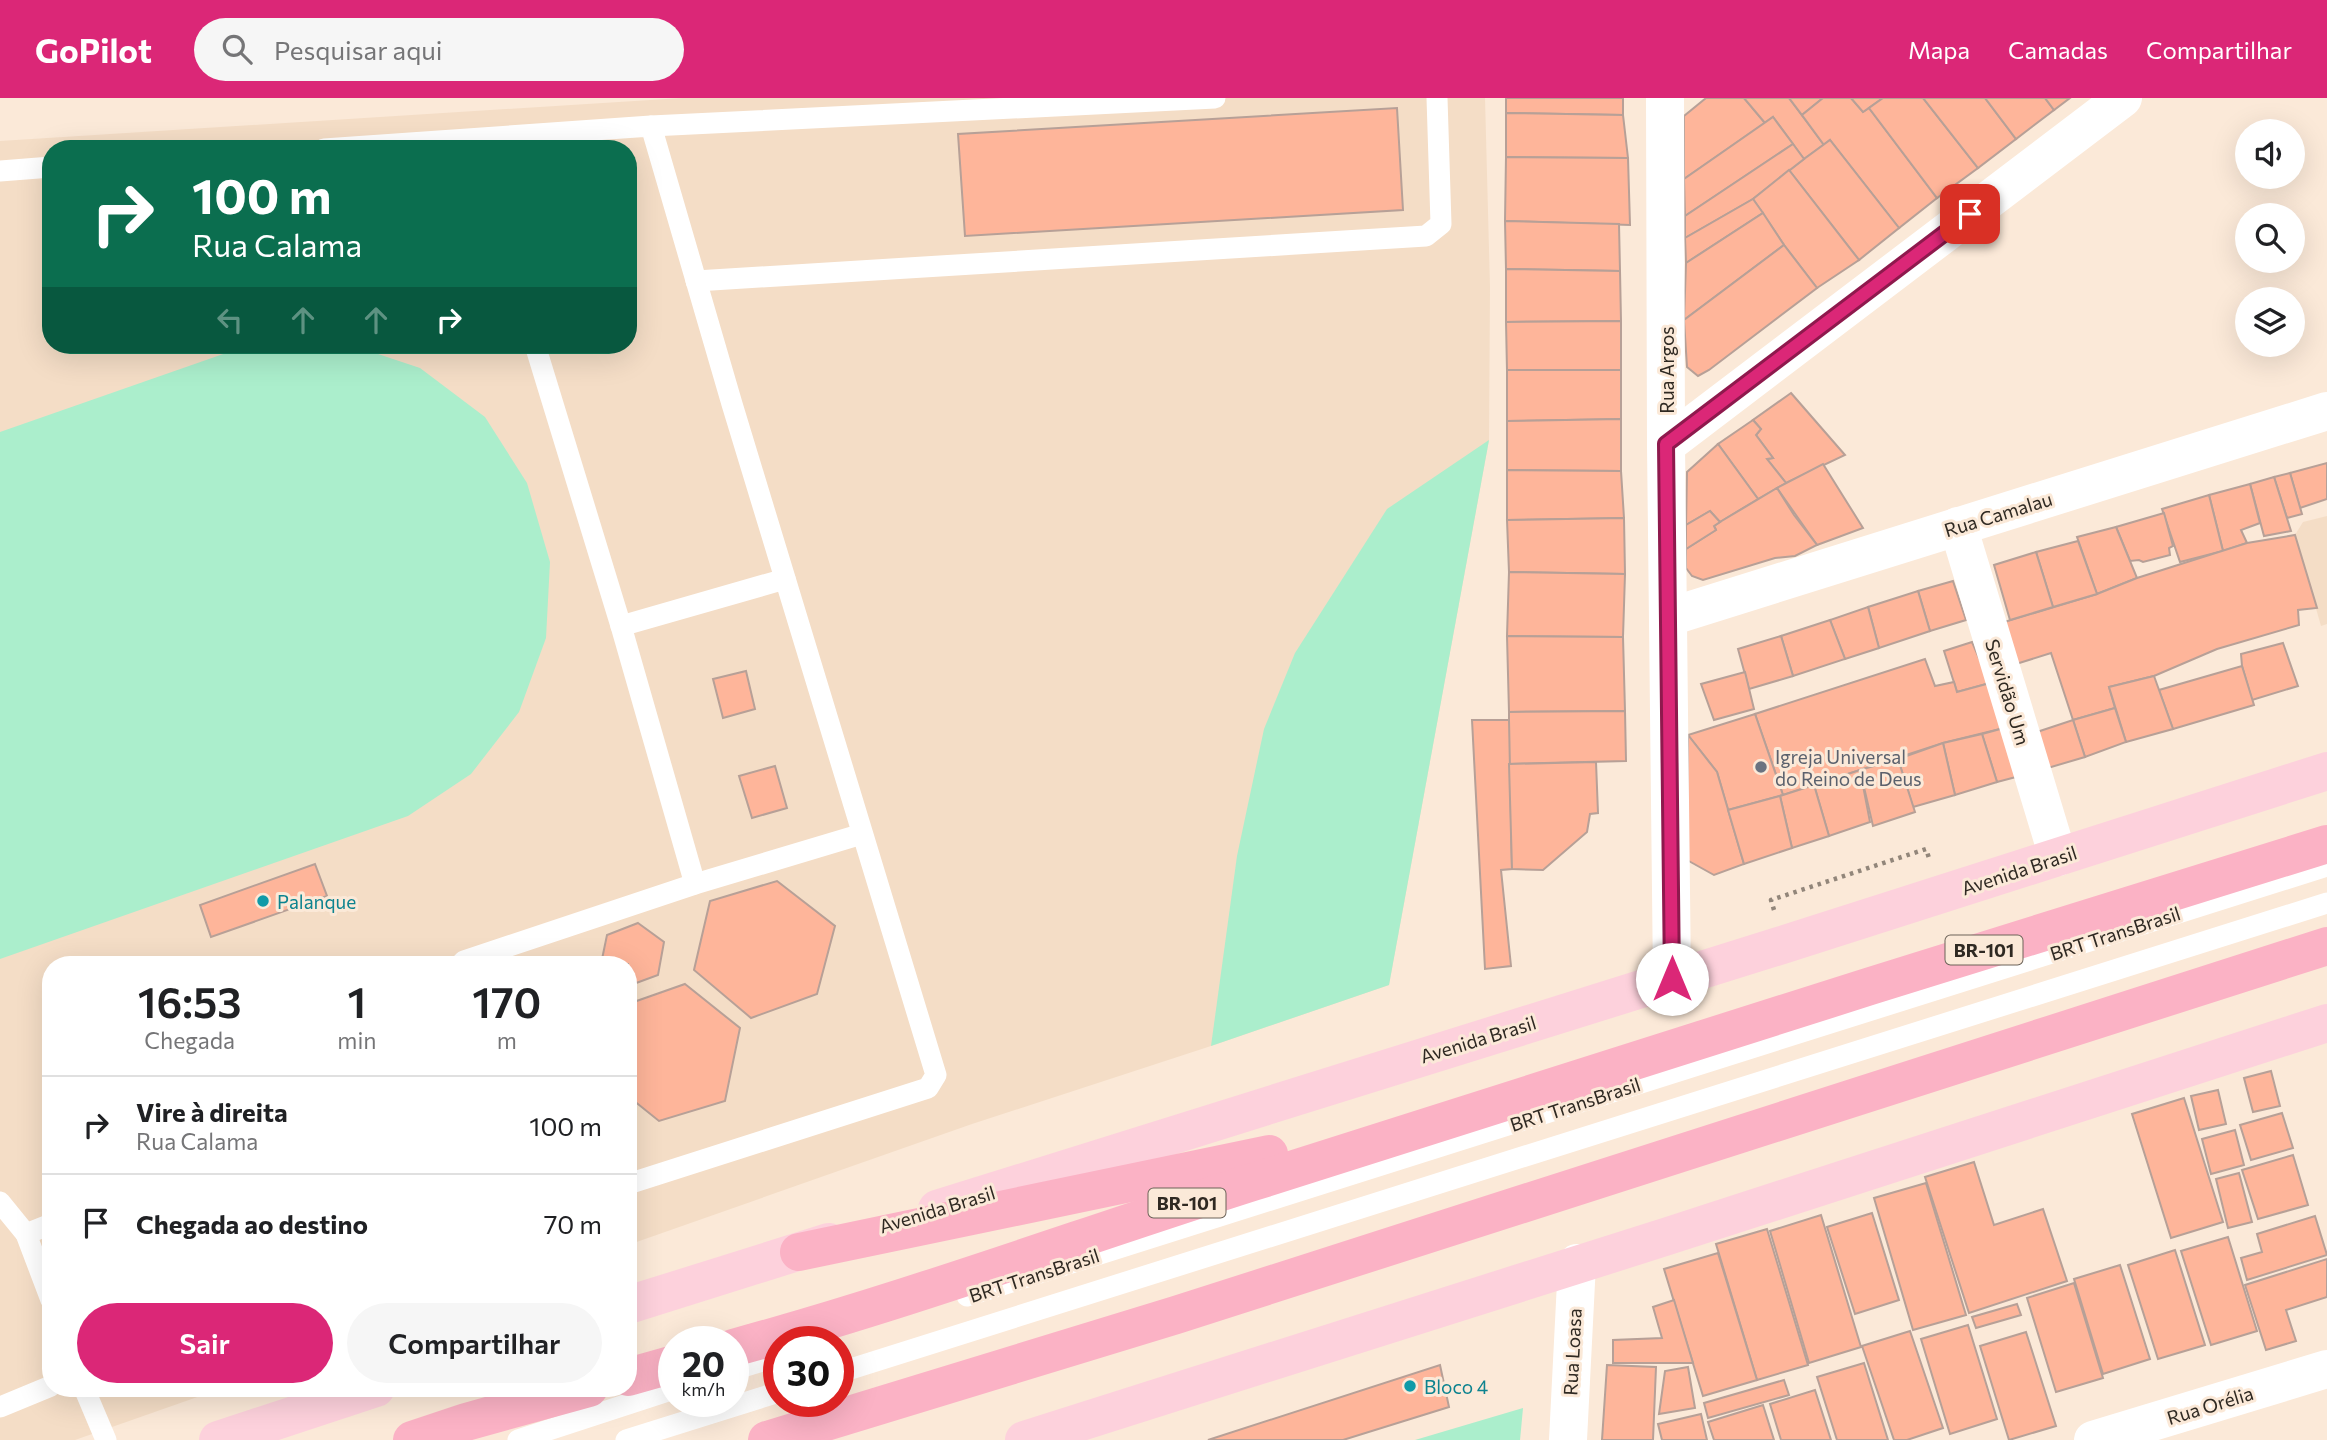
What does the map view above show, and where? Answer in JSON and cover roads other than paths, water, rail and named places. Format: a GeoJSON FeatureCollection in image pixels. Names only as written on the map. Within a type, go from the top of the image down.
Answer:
{"type":"FeatureCollection","features":[{"type":"Feature","properties":{"kind":"highway","name":"BR-101"},"geometry":{"type":"LineString","coordinates":[[749,1343],[1821,1000],[2327,844]]}},
{"type":"Feature","properties":{"kind":"highway"},"geometry":{"type":"LineString","coordinates":[[767,1440],[1177,1315],[2327,946]]}},
{"type":"Feature","properties":{"kind":"highway"},"geometry":{"type":"LineString","coordinates":[[799,1252],[1473,1112]]}},
{"type":"Feature","properties":{"kind":"highway"},"geometry":{"type":"LineString","coordinates":[[637,1374],[658,1369]]}},
{"type":"Feature","properties":{"kind":"highway"},"geometry":{"type":"LineString","coordinates":[[412,1440],[556,1397]]}},
{"type":"Feature","properties":{"kind":"main road","name":"Avenida Brasil"},"geometry":{"type":"LineString","coordinates":[[637,1302],[2327,771]]}},
{"type":"Feature","properties":{"kind":"main road"},"geometry":{"type":"LineString","coordinates":[[1024,1440],[2327,1023]]}},
{"type":"Feature","properties":{"kind":"main road"},"geometry":{"type":"LineString","coordinates":[[218,1440],[349,1397]]}},
{"type":"Feature","properties":{"kind":"street","name":"Rua Argos"},"geometry":{"type":"LineString","coordinates":[[1665,98],[1672,979]]}},
{"type":"Feature","properties":{"kind":"street"},"geometry":{"type":"LineString","coordinates":[[1666,444],[2123,98]]}},
{"type":"Feature","properties":{"kind":"street","name":"Rua Camalau"},"geometry":{"type":"LineString","coordinates":[[1669,617],[2327,411]]}},
{"type":"Feature","properties":{"kind":"street","name":"Servidão Um"},"geometry":{"type":"LineString","coordinates":[[1958,526],[2058,857]]}},
{"type":"Feature","properties":{"kind":"street","name":"Rua Loasa"},"geometry":{"type":"LineString","coordinates":[[1568,1440],[1577,1263]]}},
{"type":"Feature","properties":{"kind":"street","name":"Rua Orélia"},"geometry":{"type":"LineString","coordinates":[[2093,1440],[2327,1369]]}},
{"type":"Feature","properties":{"kind":"lane"},"geometry":{"type":"LineString","coordinates":[[513,140],[651,126],[1215,98]]}},
{"type":"Feature","properties":{"kind":"lane"},"geometry":{"type":"LineString","coordinates":[[696,281],[1426,236],[1441,224],[1437,98]]}},
{"type":"Feature","properties":{"kind":"lane"},"geometry":{"type":"LineString","coordinates":[[637,1181],[928,1088],[936,1075],[651,126]]}},
{"type":"Feature","properties":{"kind":"lane"},"geometry":{"type":"LineString","coordinates":[[0,171],[42,168]]}},
{"type":"Feature","properties":{"kind":"lane"},"geometry":{"type":"LineString","coordinates":[[538,354],[621,626],[695,884]]}},
{"type":"Feature","properties":{"kind":"lane"},"geometry":{"type":"LineString","coordinates":[[621,626],[785,579]]}},
{"type":"Feature","properties":{"kind":"lane"},"geometry":{"type":"LineString","coordinates":[[479,956],[695,884],[862,834]]}},
{"type":"Feature","properties":{"kind":"lane","name":"BRT TransBrasil"},"geometry":{"type":"LineString","coordinates":[[854,1332],[2327,866]]}},
{"type":"Feature","properties":{"kind":"lane","name":"BRT TransBrasil"},"geometry":{"type":"LineString","coordinates":[[854,1368],[2327,904]]}},
{"type":"Feature","properties":{"kind":"lane"},"geometry":{"type":"LineString","coordinates":[[0,1202],[26,1234],[42,1276]]}},
{"type":"Feature","properties":{"kind":"lane"},"geometry":{"type":"LineString","coordinates":[[26,1234],[42,1228]]}},
{"type":"Feature","properties":{"kind":"lane"},"geometry":{"type":"LineString","coordinates":[[0,1407],[42,1390]]}},
{"type":"Feature","properties":{"kind":"lane"},"geometry":{"type":"LineString","coordinates":[[518,1440],[658,1394]]}},
{"type":"Feature","properties":{"kind":"lane"},"geometry":{"type":"LineString","coordinates":[[88,1397],[106,1440]]}},
{"type":"Feature","properties":{"kind":"lane"},"geometry":{"type":"LineString","coordinates":[[625,1440],[763,1397]]}},
{"type":"Feature","properties":{"kind":"place","name":"Igreja Universal do Reino de Deus"},"geometry":{"type":"Point","coordinates":[1761,767]}},
{"type":"Feature","properties":{"kind":"place","name":"Palanque"},"geometry":{"type":"Point","coordinates":[263,901]}},
{"type":"Feature","properties":{"kind":"place","name":"Bloco 4"},"geometry":{"type":"Point","coordinates":[1410,1386]}}]}
